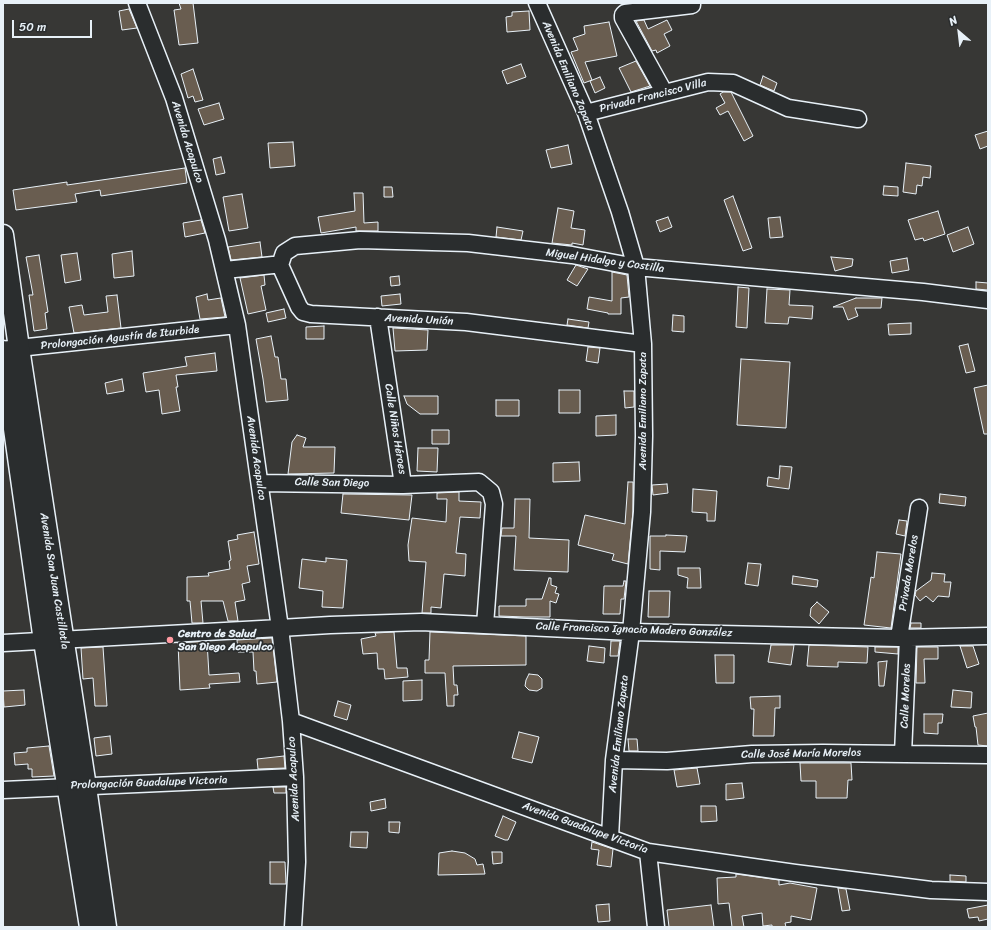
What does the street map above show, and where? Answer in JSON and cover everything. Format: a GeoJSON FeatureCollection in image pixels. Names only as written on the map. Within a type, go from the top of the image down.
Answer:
{"type":"FeatureCollection","features":[{"type":"Feature","properties":{"kind":"main road","name":"Avenida San Juan Castillotla"},"geometry":{"type":"LineString","coordinates":[[3,235],[8,350],[77,787],[106,927]]}},
{"type":"Feature","properties":{"kind":"main road","name":"Avenida San Juan Castillotla"},"geometry":{"type":"LineString","coordinates":[[77,787],[90,927]]}},
{"type":"Feature","properties":{"kind":"street","name":"Avenida Acapulco"},"geometry":{"type":"LineString","coordinates":[[137,3],[174,98],[218,240],[237,325],[280,628],[291,721],[295,777],[297,862],[293,927]]}},
{"type":"Feature","properties":{"kind":"street","name":"Avenida Emiliano Zapata"},"geometry":{"type":"LineString","coordinates":[[537,3],[586,113],[620,212],[636,267],[642,344],[644,436],[642,512],[631,632],[614,760],[610,837]]}},
{"type":"Feature","properties":{"kind":"street"},"geometry":{"type":"LineString","coordinates":[[664,92],[623,18],[623,15],[625,13],[692,5]]}},
{"type":"Feature","properties":{"kind":"street","name":"Privada Francisco Villa"},"geometry":{"type":"LineString","coordinates":[[586,113],[708,82],[733,83],[788,108],[858,119]]}},
{"type":"Feature","properties":{"kind":"street","name":"Miguel Hidalgo y Costilla"},"geometry":{"type":"LineString","coordinates":[[280,265],[284,253],[295,246],[360,240],[468,243],[572,255],[636,267],[923,292],[988,300]]}},
{"type":"Feature","properties":{"kind":"street"},"geometry":{"type":"LineString","coordinates":[[225,270],[273,264],[280,265]]}},
{"type":"Feature","properties":{"kind":"street","name":"Avenida Unión"},"geometry":{"type":"LineString","coordinates":[[280,265],[299,307],[303,312],[311,314],[466,322],[642,344]]}},
{"type":"Feature","properties":{"kind":"street","name":"Calle Niños Héroes"},"geometry":{"type":"LineString","coordinates":[[378,317],[403,485],[479,482],[491,492],[494,504],[485,624]]}},
{"type":"Feature","properties":{"kind":"street","name":"Prolongación Agustín de Iturbide"},"geometry":{"type":"LineString","coordinates":[[8,350],[237,325]]}},
{"type":"Feature","properties":{"kind":"street","name":"Calle San Diego"},"geometry":{"type":"LineString","coordinates":[[260,483],[403,485]]}},
{"type":"Feature","properties":{"kind":"street","name":"Privada Morelos"},"geometry":{"type":"LineString","coordinates":[[903,638],[919,508]]}},
{"type":"Feature","properties":{"kind":"street","name":"Calle Francisco Ignacio Madero González"},"geometry":{"type":"LineString","coordinates":[[3,642],[375,622],[485,624],[631,632],[903,638],[988,636]]}},
{"type":"Feature","properties":{"kind":"street","name":"Calle Morelos"},"geometry":{"type":"LineString","coordinates":[[903,638],[903,754]]}},
{"type":"Feature","properties":{"kind":"street","name":"Avenida Guadalupe Victoria"},"geometry":{"type":"LineString","coordinates":[[291,721],[648,852],[795,873],[923,889],[988,892]]}},
{"type":"Feature","properties":{"kind":"street","name":"Calle José María Morelos"},"geometry":{"type":"LineString","coordinates":[[614,760],[667,760],[760,754],[988,755]]}},
{"type":"Feature","properties":{"kind":"street","name":"Prolongación Guadalupe Victoria"},"geometry":{"type":"LineString","coordinates":[[3,790],[295,777]]}},
{"type":"Feature","properties":{"kind":"street"},"geometry":{"type":"LineString","coordinates":[[648,852],[656,927]]}},
{"type":"Feature","properties":{"kind":"building"},"geometry":{"type":"Polygon","coordinates":[[[179,3],[193,3],[198,43],[179,45],[174,10],[181,9],[179,3]]]}},
{"type":"Feature","properties":{"kind":"building"},"geometry":{"type":"Polygon","coordinates":[[[129,9],[137,28],[122,30],[119,11],[129,9]]]}},
{"type":"Feature","properties":{"kind":"building"},"geometry":{"type":"Polygon","coordinates":[[[529,11],[530,30],[507,32],[506,17],[512,16],[512,12],[529,11]]]}},
{"type":"Feature","properties":{"kind":"building"},"geometry":{"type":"Polygon","coordinates":[[[644,20],[648,29],[667,20],[672,30],[664,34],[670,46],[657,53],[656,50],[652,51],[636,21],[644,20]]]}},
{"type":"Feature","properties":{"kind":"building"},"geometry":{"type":"Polygon","coordinates":[[[609,22],[617,56],[585,62],[592,80],[584,83],[571,52],[578,50],[573,38],[585,34],[584,26],[609,22]]]}},
{"type":"Feature","properties":{"kind":"building"},"geometry":{"type":"Polygon","coordinates":[[[636,61],[650,86],[631,92],[619,68],[636,61]]]}},
{"type":"Feature","properties":{"kind":"building"},"geometry":{"type":"Polygon","coordinates":[[[521,64],[526,77],[507,84],[502,71],[521,64]]]}},
{"type":"Feature","properties":{"kind":"building"},"geometry":{"type":"Polygon","coordinates":[[[193,69],[203,100],[195,102],[193,96],[188,98],[181,74],[193,69]]]}},
{"type":"Feature","properties":{"kind":"building"},"geometry":{"type":"Polygon","coordinates":[[[763,76],[777,83],[774,91],[760,85],[763,76]]]}},
{"type":"Feature","properties":{"kind":"building"},"geometry":{"type":"Polygon","coordinates":[[[600,77],[605,88],[595,93],[590,81],[600,77]]]}},
{"type":"Feature","properties":{"kind":"building"},"geometry":{"type":"Polygon","coordinates":[[[723,92],[731,92],[753,136],[744,141],[728,111],[720,115],[716,108],[725,103],[720,94],[723,92]]]}},
{"type":"Feature","properties":{"kind":"building"},"geometry":{"type":"Polygon","coordinates":[[[219,103],[224,119],[204,125],[198,109],[219,103]]]}},
{"type":"Feature","properties":{"kind":"building"},"geometry":{"type":"Polygon","coordinates":[[[988,131],[988,146],[980,149],[975,135],[988,131]]]}},
{"type":"Feature","properties":{"kind":"building"},"geometry":{"type":"Polygon","coordinates":[[[293,142],[295,166],[270,168],[268,143],[293,142]]]}},
{"type":"Feature","properties":{"kind":"building"},"geometry":{"type":"Polygon","coordinates":[[[568,145],[572,164],[551,168],[546,150],[568,145]]]}},
{"type":"Feature","properties":{"kind":"building"},"geometry":{"type":"Polygon","coordinates":[[[221,157],[225,173],[216,175],[213,159],[221,157]]]}},
{"type":"Feature","properties":{"kind":"building"},"geometry":{"type":"Polygon","coordinates":[[[906,163],[931,166],[930,178],[923,177],[922,186],[917,185],[916,194],[903,192],[906,163]]]}},
{"type":"Feature","properties":{"kind":"building"},"geometry":{"type":"Polygon","coordinates":[[[185,168],[187,183],[101,196],[100,190],[75,194],[77,202],[16,210],[13,190],[67,182],[67,185],[185,168]]]}},
{"type":"Feature","properties":{"kind":"building"},"geometry":{"type":"Polygon","coordinates":[[[884,186],[898,187],[898,196],[883,195],[884,186]]]}},
{"type":"Feature","properties":{"kind":"building"},"geometry":{"type":"Polygon","coordinates":[[[384,187],[392,187],[393,197],[384,197],[384,187]]]}},
{"type":"Feature","properties":{"kind":"building"},"geometry":{"type":"Polygon","coordinates":[[[354,193],[363,193],[364,223],[378,222],[378,231],[356,231],[356,227],[321,233],[318,217],[355,211],[354,193]]]}},
{"type":"Feature","properties":{"kind":"building"},"geometry":{"type":"Polygon","coordinates":[[[242,194],[248,228],[229,231],[223,197],[242,194]]]}},
{"type":"Feature","properties":{"kind":"building"},"geometry":{"type":"Polygon","coordinates":[[[733,196],[752,248],[743,251],[724,200],[733,196]]]}},
{"type":"Feature","properties":{"kind":"building"},"geometry":{"type":"Polygon","coordinates":[[[558,208],[574,211],[571,228],[585,230],[583,245],[572,243],[572,245],[552,243],[558,208]]]}},
{"type":"Feature","properties":{"kind":"building"},"geometry":{"type":"Polygon","coordinates":[[[938,211],[945,234],[924,241],[923,238],[915,240],[908,220],[938,211]]]}},
{"type":"Feature","properties":{"kind":"building"},"geometry":{"type":"Polygon","coordinates":[[[668,217],[672,227],[660,232],[656,221],[668,217]]]}},
{"type":"Feature","properties":{"kind":"building"},"geometry":{"type":"Polygon","coordinates":[[[780,217],[783,237],[770,238],[768,218],[780,217]]]}},
{"type":"Feature","properties":{"kind":"building"},"geometry":{"type":"Polygon","coordinates":[[[201,220],[205,233],[185,237],[183,223],[201,220]]]}},
{"type":"Feature","properties":{"kind":"building"},"geometry":{"type":"Polygon","coordinates":[[[497,227],[523,231],[521,240],[496,237],[497,227]]]}},
{"type":"Feature","properties":{"kind":"building"},"geometry":{"type":"Polygon","coordinates":[[[968,227],[974,244],[953,252],[947,235],[968,227]]]}},
{"type":"Feature","properties":{"kind":"building"},"geometry":{"type":"Polygon","coordinates":[[[260,242],[262,257],[231,260],[228,247],[260,242]]]}},
{"type":"Feature","properties":{"kind":"building"},"geometry":{"type":"Polygon","coordinates":[[[132,251],[134,276],[114,278],[112,254],[132,251]]]}},
{"type":"Feature","properties":{"kind":"building"},"geometry":{"type":"Polygon","coordinates":[[[77,253],[81,280],[65,283],[61,255],[77,253]]]}},
{"type":"Feature","properties":{"kind":"building"},"geometry":{"type":"Polygon","coordinates":[[[39,255],[48,312],[45,313],[47,329],[34,331],[29,295],[33,295],[26,257],[39,255]]]}},
{"type":"Feature","properties":{"kind":"building"},"geometry":{"type":"Polygon","coordinates":[[[831,257],[853,259],[852,266],[835,271],[831,257]]]}},
{"type":"Feature","properties":{"kind":"building"},"geometry":{"type":"Polygon","coordinates":[[[907,258],[909,270],[892,273],[890,261],[907,258]]]}},
{"type":"Feature","properties":{"kind":"building"},"geometry":{"type":"Polygon","coordinates":[[[576,265],[588,269],[577,286],[567,280],[576,265]]]}},
{"type":"Feature","properties":{"kind":"building"},"geometry":{"type":"Polygon","coordinates":[[[612,272],[627,275],[629,297],[621,298],[621,314],[608,314],[587,309],[589,297],[612,301],[612,272]]]}},
{"type":"Feature","properties":{"kind":"building"},"geometry":{"type":"Polygon","coordinates":[[[264,275],[265,285],[261,286],[266,310],[248,314],[240,278],[264,275]]]}},
{"type":"Feature","properties":{"kind":"building"},"geometry":{"type":"Polygon","coordinates":[[[399,276],[400,285],[391,286],[390,277],[399,276]]]}},
{"type":"Feature","properties":{"kind":"building"},"geometry":{"type":"Polygon","coordinates":[[[976,282],[988,283],[988,290],[976,289],[976,282]]]}},
{"type":"Feature","properties":{"kind":"building"},"geometry":{"type":"Polygon","coordinates":[[[738,287],[749,288],[747,328],[736,327],[738,287]]]}},
{"type":"Feature","properties":{"kind":"building"},"geometry":{"type":"Polygon","coordinates":[[[767,289],[790,290],[789,305],[813,306],[812,319],[789,317],[788,324],[765,323],[767,289]]]}},
{"type":"Feature","properties":{"kind":"building"},"geometry":{"type":"Polygon","coordinates":[[[207,294],[208,300],[221,298],[225,317],[200,319],[196,297],[207,294]]]}},
{"type":"Feature","properties":{"kind":"building"},"geometry":{"type":"Polygon","coordinates":[[[400,294],[401,304],[382,306],[381,296],[400,294]]]}},
{"type":"Feature","properties":{"kind":"building"},"geometry":{"type":"Polygon","coordinates":[[[117,295],[121,328],[74,333],[69,307],[82,305],[84,315],[108,312],[106,296],[117,295]]]}},
{"type":"Feature","properties":{"kind":"building"},"geometry":{"type":"Polygon","coordinates":[[[856,298],[882,298],[881,308],[855,308],[858,316],[848,320],[843,307],[833,307],[856,298]]]}},
{"type":"Feature","properties":{"kind":"building"},"geometry":{"type":"Polygon","coordinates":[[[284,309],[286,318],[268,322],[266,313],[284,309]]]}},
{"type":"Feature","properties":{"kind":"building"},"geometry":{"type":"Polygon","coordinates":[[[673,315],[684,316],[684,332],[672,331],[673,315]]]}},
{"type":"Feature","properties":{"kind":"building"},"geometry":{"type":"Polygon","coordinates":[[[568,319],[589,322],[588,328],[567,325],[568,319]]]}},
{"type":"Feature","properties":{"kind":"building"},"geometry":{"type":"Polygon","coordinates":[[[911,323],[911,334],[889,335],[888,324],[911,323]]]}},
{"type":"Feature","properties":{"kind":"building"},"geometry":{"type":"Polygon","coordinates":[[[324,326],[324,339],[306,339],[306,327],[324,326]]]}},
{"type":"Feature","properties":{"kind":"building"},"geometry":{"type":"Polygon","coordinates":[[[393,328],[428,330],[427,350],[395,351],[393,328]]]}},
{"type":"Feature","properties":{"kind":"building"},"geometry":{"type":"Polygon","coordinates":[[[271,336],[275,357],[278,357],[281,379],[286,379],[288,400],[266,402],[256,339],[271,336]]]}},
{"type":"Feature","properties":{"kind":"building"},"geometry":{"type":"Polygon","coordinates":[[[968,344],[975,371],[966,373],[959,346],[968,344]]]}},
{"type":"Feature","properties":{"kind":"building"},"geometry":{"type":"Polygon","coordinates":[[[588,347],[600,348],[598,363],[586,361],[588,347]]]}},
{"type":"Feature","properties":{"kind":"building"},"geometry":{"type":"Polygon","coordinates":[[[215,353],[217,371],[176,375],[178,387],[176,387],[180,411],[162,414],[159,390],[146,392],[143,373],[187,366],[185,357],[215,353]]]}},
{"type":"Feature","properties":{"kind":"building"},"geometry":{"type":"Polygon","coordinates":[[[741,359],[790,362],[786,428],[737,425],[741,359]]]}},
{"type":"Feature","properties":{"kind":"building"},"geometry":{"type":"Polygon","coordinates":[[[122,379],[124,391],[107,394],[105,383],[122,379]]]}},
{"type":"Feature","properties":{"kind":"building"},"geometry":{"type":"Polygon","coordinates":[[[988,385],[988,434],[984,434],[974,388],[988,385]]]}},
{"type":"Feature","properties":{"kind":"building"},"geometry":{"type":"Polygon","coordinates":[[[559,390],[580,390],[580,413],[559,413],[559,390]]]}},
{"type":"Feature","properties":{"kind":"building"},"geometry":{"type":"Polygon","coordinates":[[[624,391],[634,391],[634,407],[625,408],[624,391]]]}},
{"type":"Feature","properties":{"kind":"building"},"geometry":{"type":"Polygon","coordinates":[[[404,396],[438,396],[438,414],[420,414],[407,404],[404,396]]]}},
{"type":"Feature","properties":{"kind":"building"},"geometry":{"type":"Polygon","coordinates":[[[496,400],[519,400],[519,416],[496,416],[496,400]]]}},
{"type":"Feature","properties":{"kind":"building"},"geometry":{"type":"Polygon","coordinates":[[[616,415],[616,435],[596,436],[596,416],[616,415]]]}},
{"type":"Feature","properties":{"kind":"building"},"geometry":{"type":"Polygon","coordinates":[[[432,430],[449,430],[449,444],[432,444],[432,430]]]}},
{"type":"Feature","properties":{"kind":"building"},"geometry":{"type":"Polygon","coordinates":[[[297,435],[306,438],[303,447],[335,447],[334,473],[288,474],[292,442],[297,435]]]}},
{"type":"Feature","properties":{"kind":"building"},"geometry":{"type":"Polygon","coordinates":[[[418,448],[438,448],[437,472],[417,471],[418,448]]]}},
{"type":"Feature","properties":{"kind":"building"},"geometry":{"type":"Polygon","coordinates":[[[579,462],[580,481],[553,482],[553,463],[579,462]]]}},
{"type":"Feature","properties":{"kind":"building"},"geometry":{"type":"Polygon","coordinates":[[[780,466],[792,467],[789,489],[767,486],[768,477],[779,479],[780,466]]]}},
{"type":"Feature","properties":{"kind":"building"},"geometry":{"type":"Polygon","coordinates":[[[628,482],[633,482],[633,511],[628,564],[612,560],[614,554],[578,545],[585,515],[625,524],[628,482]]]}},
{"type":"Feature","properties":{"kind":"building"},"geometry":{"type":"Polygon","coordinates":[[[667,484],[668,493],[653,495],[652,485],[667,484]]]}},
{"type":"Feature","properties":{"kind":"building"},"geometry":{"type":"Polygon","coordinates":[[[693,489],[717,491],[715,521],[707,521],[707,513],[692,512],[693,489]]]}},
{"type":"Feature","properties":{"kind":"building"},"geometry":{"type":"Polygon","coordinates":[[[459,492],[459,501],[481,502],[480,518],[460,517],[456,553],[466,554],[465,576],[444,574],[441,608],[431,607],[431,613],[422,613],[426,562],[409,561],[408,545],[412,518],[446,522],[447,499],[437,499],[437,493],[459,492]]]}},
{"type":"Feature","properties":{"kind":"building"},"geometry":{"type":"Polygon","coordinates":[[[343,494],[412,495],[409,520],[341,513],[343,494]]]}},
{"type":"Feature","properties":{"kind":"building"},"geometry":{"type":"Polygon","coordinates":[[[940,494],[966,497],[965,506],[939,503],[940,494]]]}},
{"type":"Feature","properties":{"kind":"building"},"geometry":{"type":"Polygon","coordinates":[[[515,499],[530,499],[529,538],[569,540],[568,572],[514,570],[516,536],[501,536],[502,528],[514,528],[515,499]]]}},
{"type":"Feature","properties":{"kind":"building"},"geometry":{"type":"Polygon","coordinates":[[[899,520],[907,521],[905,536],[896,534],[899,520]]]}},
{"type":"Feature","properties":{"kind":"building"},"geometry":{"type":"Polygon","coordinates":[[[254,532],[259,564],[247,566],[250,582],[242,584],[245,600],[235,602],[238,621],[228,621],[223,601],[201,601],[203,623],[192,623],[190,601],[187,601],[187,577],[209,576],[208,573],[230,569],[229,561],[231,560],[228,541],[238,539],[237,535],[254,532]]]}},
{"type":"Feature","properties":{"kind":"building"},"geometry":{"type":"Polygon","coordinates":[[[650,536],[687,536],[685,552],[660,551],[660,570],[650,569],[650,536]]]}},
{"type":"Feature","properties":{"kind":"building"},"geometry":{"type":"Polygon","coordinates":[[[877,552],[901,554],[891,628],[864,625],[871,577],[874,578],[877,552]]]}},
{"type":"Feature","properties":{"kind":"building"},"geometry":{"type":"Polygon","coordinates":[[[326,558],[347,560],[343,608],[322,607],[323,591],[299,588],[302,559],[326,562],[326,558]]]}},
{"type":"Feature","properties":{"kind":"building"},"geometry":{"type":"Polygon","coordinates":[[[748,563],[761,564],[758,586],[745,584],[748,563]]]}},
{"type":"Feature","properties":{"kind":"building"},"geometry":{"type":"Polygon","coordinates":[[[678,568],[700,568],[701,588],[687,588],[688,578],[678,575],[678,568]]]}},
{"type":"Feature","properties":{"kind":"building"},"geometry":{"type":"Polygon","coordinates":[[[932,573],[945,574],[944,582],[951,582],[949,597],[938,596],[933,602],[926,596],[920,601],[915,595],[916,591],[931,580],[932,573]]]}},
{"type":"Feature","properties":{"kind":"building"},"geometry":{"type":"Polygon","coordinates":[[[793,576],[818,580],[817,587],[792,584],[793,576]]]}},
{"type":"Feature","properties":{"kind":"building"},"geometry":{"type":"Polygon","coordinates":[[[549,578],[551,578],[551,585],[557,587],[555,593],[559,594],[556,603],[550,601],[550,617],[499,616],[499,606],[526,606],[526,599],[542,599],[549,578]]]}},
{"type":"Feature","properties":{"kind":"building"},"geometry":{"type":"Polygon","coordinates":[[[624,581],[626,581],[624,599],[621,599],[620,614],[603,614],[604,586],[623,586],[624,581]]]}},
{"type":"Feature","properties":{"kind":"building"},"geometry":{"type":"Polygon","coordinates":[[[649,591],[670,591],[669,617],[648,617],[649,591]]]}},
{"type":"Feature","properties":{"kind":"building"},"geometry":{"type":"Polygon","coordinates":[[[817,602],[829,612],[819,624],[810,616],[811,608],[817,602]]]}},
{"type":"Feature","properties":{"kind":"building"},"geometry":{"type":"Polygon","coordinates":[[[911,623],[921,623],[921,628],[910,628],[911,623]]]}},
{"type":"Feature","properties":{"kind":"building"},"geometry":{"type":"Polygon","coordinates":[[[394,632],[397,668],[407,668],[408,677],[385,679],[384,669],[378,669],[377,653],[363,654],[361,639],[376,636],[375,633],[394,632]]]}},
{"type":"Feature","properties":{"kind":"building"},"geometry":{"type":"Polygon","coordinates":[[[430,632],[526,636],[526,665],[453,666],[454,685],[457,685],[458,695],[454,695],[454,706],[447,706],[445,673],[425,673],[425,660],[429,660],[430,632]]]}},
{"type":"Feature","properties":{"kind":"building"},"geometry":{"type":"Polygon","coordinates":[[[272,638],[277,682],[257,684],[256,671],[254,671],[253,652],[238,652],[237,640],[272,638]]]}},
{"type":"Feature","properties":{"kind":"building"},"geometry":{"type":"Polygon","coordinates":[[[207,641],[209,675],[239,673],[240,682],[209,684],[210,688],[180,690],[178,643],[207,641]]]}},
{"type":"Feature","properties":{"kind":"building"},"geometry":{"type":"Polygon","coordinates":[[[611,641],[620,641],[618,656],[610,656],[611,641]]]}},
{"type":"Feature","properties":{"kind":"building"},"geometry":{"type":"Polygon","coordinates":[[[771,645],[794,645],[791,665],[768,662],[771,645]]]}},
{"type":"Feature","properties":{"kind":"building"},"geometry":{"type":"Polygon","coordinates":[[[809,645],[868,647],[867,663],[838,662],[838,667],[807,666],[809,645]]]}},
{"type":"Feature","properties":{"kind":"building"},"geometry":{"type":"Polygon","coordinates":[[[589,646],[605,648],[604,663],[587,661],[589,646]]]}},
{"type":"Feature","properties":{"kind":"building"},"geometry":{"type":"Polygon","coordinates":[[[960,646],[973,646],[979,664],[967,668],[960,646]]]}},
{"type":"Feature","properties":{"kind":"building"},"geometry":{"type":"Polygon","coordinates":[[[103,647],[107,706],[95,706],[93,678],[83,679],[81,648],[103,647]]]}},
{"type":"Feature","properties":{"kind":"building"},"geometry":{"type":"Polygon","coordinates":[[[875,647],[898,647],[898,654],[875,652],[875,647]]]}},
{"type":"Feature","properties":{"kind":"building"},"geometry":{"type":"Polygon","coordinates":[[[917,647],[938,647],[938,659],[924,659],[925,683],[916,683],[917,647]]]}},
{"type":"Feature","properties":{"kind":"building"},"geometry":{"type":"Polygon","coordinates":[[[715,655],[734,655],[734,683],[716,683],[715,655]]]}},
{"type":"Feature","properties":{"kind":"building"},"geometry":{"type":"Polygon","coordinates":[[[887,661],[884,686],[879,686],[878,662],[887,661]]]}},
{"type":"Feature","properties":{"kind":"building"},"geometry":{"type":"Polygon","coordinates":[[[529,674],[538,675],[542,679],[542,688],[537,691],[529,690],[525,686],[529,674]]]}},
{"type":"Feature","properties":{"kind":"building"},"geometry":{"type":"Polygon","coordinates":[[[422,680],[422,700],[403,701],[403,681],[422,680]]]}},
{"type":"Feature","properties":{"kind":"building"},"geometry":{"type":"Polygon","coordinates":[[[24,690],[25,705],[4,707],[3,691],[24,690]]]}},
{"type":"Feature","properties":{"kind":"building"},"geometry":{"type":"Polygon","coordinates":[[[953,690],[972,692],[971,708],[951,707],[953,690]]]}},
{"type":"Feature","properties":{"kind":"building"},"geometry":{"type":"Polygon","coordinates":[[[780,696],[780,708],[775,708],[774,736],[753,736],[754,709],[751,709],[750,697],[780,696]]]}},
{"type":"Feature","properties":{"kind":"building"},"geometry":{"type":"Polygon","coordinates":[[[338,701],[351,705],[347,720],[334,716],[338,701]]]}},
{"type":"Feature","properties":{"kind":"building"},"geometry":{"type":"Polygon","coordinates":[[[988,713],[988,746],[978,745],[973,716],[988,713]]]}},
{"type":"Feature","properties":{"kind":"building"},"geometry":{"type":"Polygon","coordinates":[[[924,714],[943,714],[942,723],[938,723],[938,734],[924,733],[924,714]]]}},
{"type":"Feature","properties":{"kind":"building"},"geometry":{"type":"Polygon","coordinates":[[[519,732],[539,737],[532,763],[512,758],[519,732]]]}},
{"type":"Feature","properties":{"kind":"building"},"geometry":{"type":"Polygon","coordinates":[[[110,736],[112,754],[96,756],[94,738],[110,736]]]}},
{"type":"Feature","properties":{"kind":"building"},"geometry":{"type":"Polygon","coordinates":[[[628,739],[637,739],[638,751],[629,751],[628,739]]]}},
{"type":"Feature","properties":{"kind":"building"},"geometry":{"type":"Polygon","coordinates":[[[49,746],[54,776],[32,777],[32,769],[28,769],[28,764],[15,765],[14,753],[27,752],[27,748],[49,746]]]}},
{"type":"Feature","properties":{"kind":"building"},"geometry":{"type":"Polygon","coordinates":[[[284,756],[285,768],[258,769],[257,759],[284,756]]]}},
{"type":"Feature","properties":{"kind":"building"},"geometry":{"type":"Polygon","coordinates":[[[800,763],[851,763],[852,780],[848,780],[847,798],[816,798],[816,781],[801,781],[800,763]]]}},
{"type":"Feature","properties":{"kind":"building"},"geometry":{"type":"Polygon","coordinates":[[[697,768],[700,784],[677,787],[674,770],[697,768]]]}},
{"type":"Feature","properties":{"kind":"building"},"geometry":{"type":"Polygon","coordinates":[[[742,783],[744,798],[726,800],[726,784],[742,783]]]}},
{"type":"Feature","properties":{"kind":"building"},"geometry":{"type":"Polygon","coordinates":[[[273,787],[286,787],[286,793],[274,793],[273,787]]]}},
{"type":"Feature","properties":{"kind":"building"},"geometry":{"type":"Polygon","coordinates":[[[385,799],[386,808],[371,811],[370,802],[385,799]]]}},
{"type":"Feature","properties":{"kind":"building"},"geometry":{"type":"Polygon","coordinates":[[[701,806],[716,806],[717,821],[701,822],[701,806]]]}},
{"type":"Feature","properties":{"kind":"building"},"geometry":{"type":"Polygon","coordinates":[[[503,816],[516,822],[508,840],[495,836],[503,816]]]}},
{"type":"Feature","properties":{"kind":"building"},"geometry":{"type":"Polygon","coordinates":[[[389,822],[400,822],[399,833],[389,832],[389,822]]]}},
{"type":"Feature","properties":{"kind":"building"},"geometry":{"type":"Polygon","coordinates":[[[351,832],[368,832],[367,848],[350,847],[351,832]]]}},
{"type":"Feature","properties":{"kind":"building"},"geometry":{"type":"Polygon","coordinates":[[[592,842],[613,849],[611,867],[597,865],[599,850],[591,849],[592,842]]]}},
{"type":"Feature","properties":{"kind":"building"},"geometry":{"type":"Polygon","coordinates":[[[452,851],[465,853],[475,859],[477,865],[483,864],[485,874],[438,875],[439,853],[452,851]]]}},
{"type":"Feature","properties":{"kind":"building"},"geometry":{"type":"Polygon","coordinates":[[[492,852],[502,852],[502,863],[493,864],[492,852]]]}},
{"type":"Feature","properties":{"kind":"building"},"geometry":{"type":"Polygon","coordinates":[[[270,862],[285,862],[286,884],[270,884],[270,862]]]}},
{"type":"Feature","properties":{"kind":"building"},"geometry":{"type":"Polygon","coordinates":[[[736,874],[779,880],[779,885],[790,883],[817,888],[811,920],[791,916],[791,922],[785,923],[786,927],[772,927],[772,925],[763,926],[762,913],[742,916],[744,927],[732,927],[729,903],[718,904],[717,878],[736,877],[736,874]]]}},
{"type":"Feature","properties":{"kind":"building"},"geometry":{"type":"Polygon","coordinates":[[[950,875],[966,876],[966,882],[950,881],[950,875]]]}},
{"type":"Feature","properties":{"kind":"building"},"geometry":{"type":"Polygon","coordinates":[[[838,888],[846,889],[850,910],[842,911],[838,888]]]}},
{"type":"Feature","properties":{"kind":"building"},"geometry":{"type":"Polygon","coordinates":[[[609,904],[610,921],[598,922],[596,905],[609,904]]]}},
{"type":"Feature","properties":{"kind":"building"},"geometry":{"type":"Polygon","coordinates":[[[711,905],[714,927],[669,927],[667,910],[711,905]]]}},
{"type":"Feature","properties":{"kind":"building"},"geometry":{"type":"Polygon","coordinates":[[[988,905],[988,919],[979,921],[978,917],[969,918],[967,909],[988,905]]]}},
{"type":"Feature","properties":{"kind":"place","name":"Centro de Salud San Diego Acapulco"},"geometry":{"type":"Point","coordinates":[170,640]}}]}
